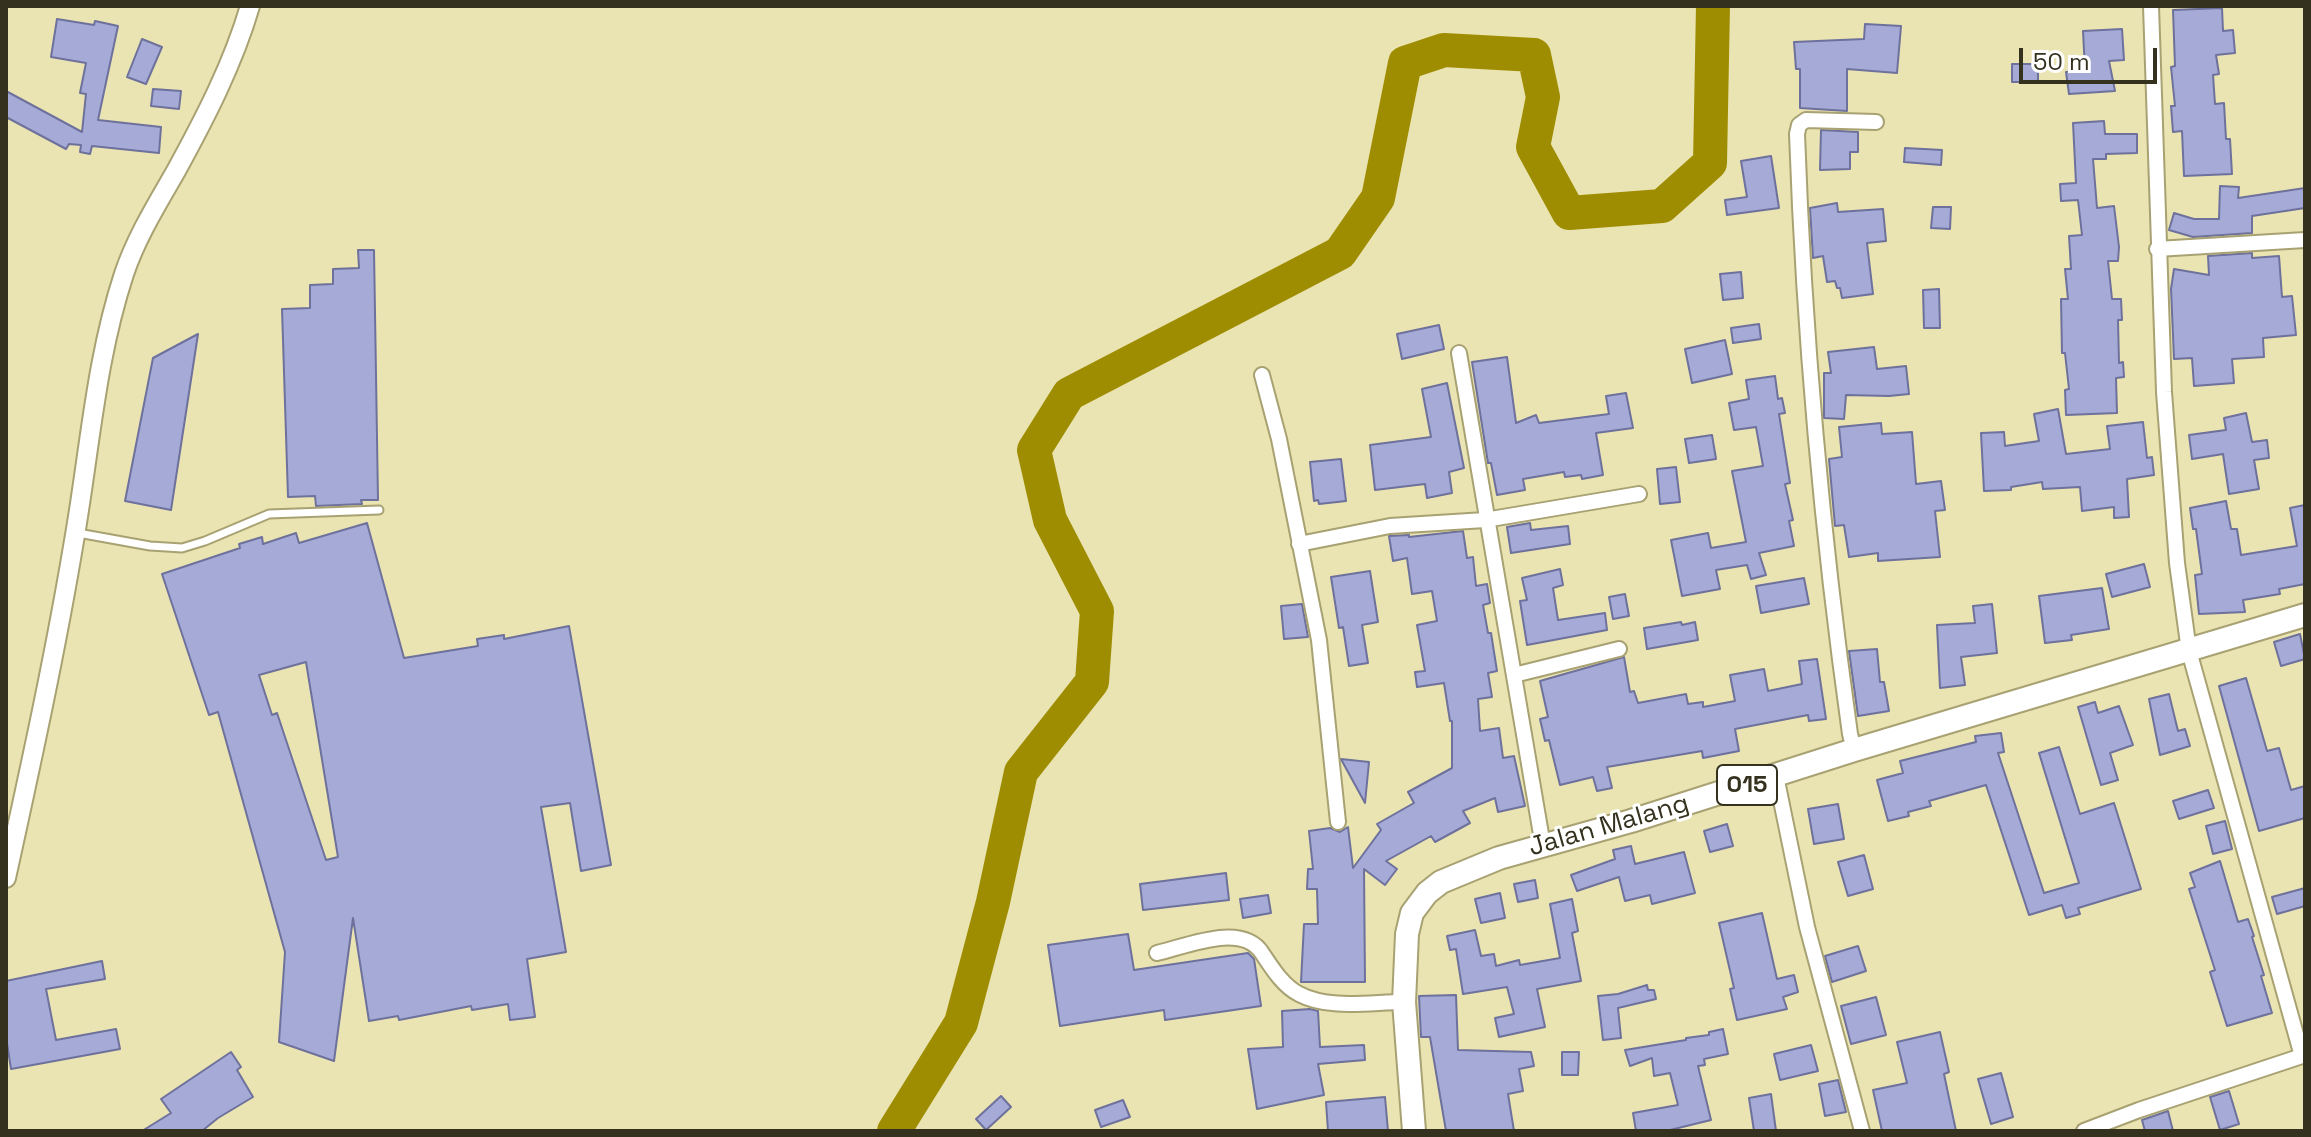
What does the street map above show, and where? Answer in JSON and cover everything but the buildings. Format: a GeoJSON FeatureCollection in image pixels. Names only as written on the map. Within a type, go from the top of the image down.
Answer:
{"type":"FeatureCollection","features":[{"type":"Feature","properties":{"kind":"main road","name":"Jalan Malang"},"geometry":{"type":"LineString","coordinates":[[1414,1131],[1404,1002],[1407,934],[1412,913],[1427,893],[1441,882],[1499,858],[2305,615]]}},
{"type":"Feature","properties":{"kind":"street"},"geometry":{"type":"LineString","coordinates":[[6,878],[50,675],[76,532],[97,381],[125,271],[204,119],[250,6]]}},
{"type":"Feature","properties":{"kind":"street"},"geometry":{"type":"LineString","coordinates":[[2084,1131],[2303,1056],[2189,651],[2177,563],[2164,392],[2151,6]]}},
{"type":"Feature","properties":{"kind":"street"},"geometry":{"type":"LineString","coordinates":[[1854,750],[1831,599],[1811,386],[1797,134],[1799,125],[1806,120],[1876,122]]}},
{"type":"Feature","properties":{"kind":"street"},"geometry":{"type":"LineString","coordinates":[[2157,249],[2305,240]]}},
{"type":"Feature","properties":{"kind":"street"},"geometry":{"type":"LineString","coordinates":[[1459,353],[1485,520],[1543,846]]}},
{"type":"Feature","properties":{"kind":"street"},"geometry":{"type":"LineString","coordinates":[[1262,375],[1279,439],[1319,640],[1338,822]]}},
{"type":"Feature","properties":{"kind":"street"},"geometry":{"type":"LineString","coordinates":[[1299,544],[1390,526],[1485,520],[1639,494]]}},
{"type":"Feature","properties":{"kind":"street"},"geometry":{"type":"LineString","coordinates":[[1514,675],[1619,649]]}},
{"type":"Feature","properties":{"kind":"street"},"geometry":{"type":"LineString","coordinates":[[1776,776],[1807,927],[1862,1131]]}},
{"type":"Feature","properties":{"kind":"street"},"geometry":{"type":"LineString","coordinates":[[1157,953],[1229,936],[1242,938],[1259,948],[1287,986],[1308,998],[1326,1003],[1404,1002]]}},
{"type":"Feature","properties":{"kind":"lane"},"geometry":{"type":"LineString","coordinates":[[76,532],[150,546],[182,548],[269,514],[379,510]]}},
{"type":"Feature","properties":{"kind":"waterway"},"geometry":{"type":"LineString","coordinates":[[894,1131],[961,1023],[993,902],[1021,772],[1092,682],[1097,611],[1050,520],[1034,450],[1069,394],[1340,253],[1378,198],[1405,63],[1444,50],[1534,55],[1543,97],[1533,147],[1569,213],[1662,206],[1710,163],[1713,6]]}}]}
